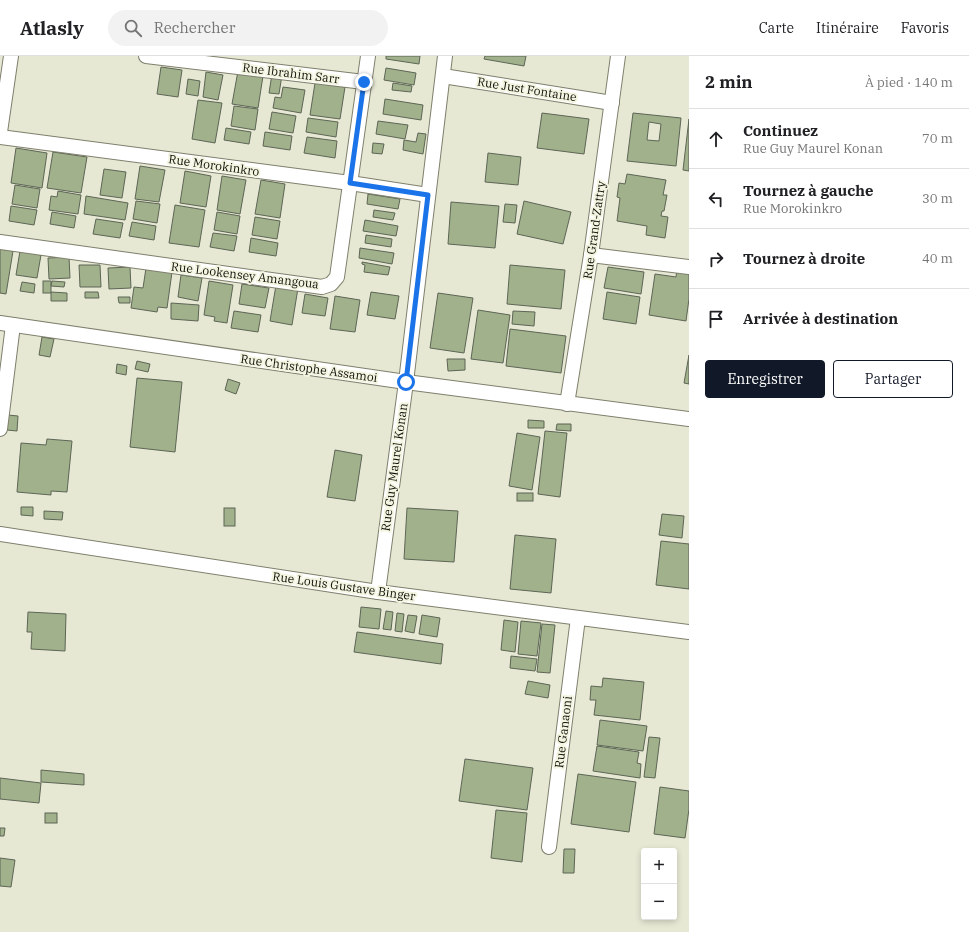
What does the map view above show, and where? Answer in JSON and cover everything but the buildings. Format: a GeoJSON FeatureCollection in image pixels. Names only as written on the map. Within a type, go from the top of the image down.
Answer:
{"type":"FeatureCollection","features":[{"type":"Feature","properties":{"kind":"street"},"geometry":{"type":"LineString","coordinates":[[0,132],[11,56]]}},
{"type":"Feature","properties":{"kind":"street","name":"Rue Ibrahim Sarr"},"geometry":{"type":"LineString","coordinates":[[146,56],[242,62],[364,82]]}},
{"type":"Feature","properties":{"kind":"street","name":"Rue Lookensey Amangoua"},"geometry":{"type":"LineString","coordinates":[[0,242],[322,286],[331,284],[337,277],[368,56]]}},
{"type":"Feature","properties":{"kind":"street","name":"Rue Guy Maurel Konan"},"geometry":{"type":"LineString","coordinates":[[378,592],[406,382],[445,56]]}},
{"type":"Feature","properties":{"kind":"street","name":"Rue Grand-Zattry"},"geometry":{"type":"LineString","coordinates":[[567,404],[591,255],[618,56]]}},
{"type":"Feature","properties":{"kind":"street","name":"Rue Just Fontaine"},"geometry":{"type":"LineString","coordinates":[[443,76],[612,103]]}},
{"type":"Feature","properties":{"kind":"street","name":"Rue Morokinkro"},"geometry":{"type":"LineString","coordinates":[[0,137],[350,183],[428,195]]}},
{"type":"Feature","properties":{"kind":"street"},"geometry":{"type":"LineString","coordinates":[[591,255],[689,267]]}},
{"type":"Feature","properties":{"kind":"street"},"geometry":{"type":"LineString","coordinates":[[0,429],[6,324]]}},
{"type":"Feature","properties":{"kind":"street","name":"Rue Christophe Assamoi"},"geometry":{"type":"LineString","coordinates":[[6,324],[406,382],[689,420]]}},
{"type":"Feature","properties":{"kind":"street","name":"Rue Louis Gustave Binger"},"geometry":{"type":"LineString","coordinates":[[0,534],[378,592],[689,632]]}},
{"type":"Feature","properties":{"kind":"street","name":"Rue Ganaoni"},"geometry":{"type":"LineString","coordinates":[[549,847],[578,618]]}},
{"type":"Feature","properties":{"kind":"route"},"geometry":{"type":"LineString","coordinates":[[364,82],[350,183],[428,195],[406,382]]}}]}
